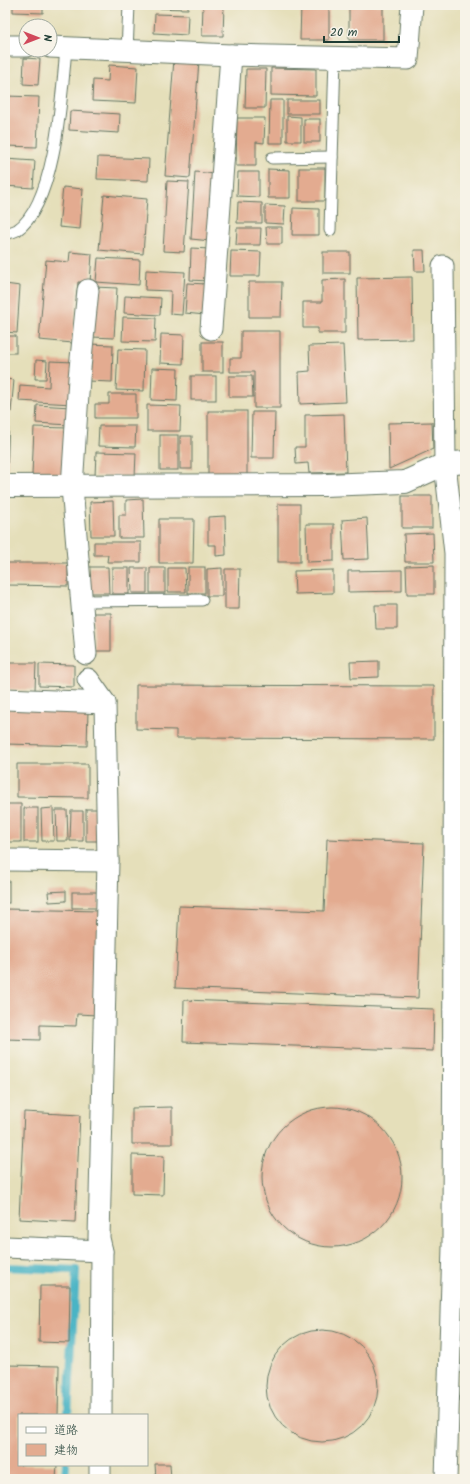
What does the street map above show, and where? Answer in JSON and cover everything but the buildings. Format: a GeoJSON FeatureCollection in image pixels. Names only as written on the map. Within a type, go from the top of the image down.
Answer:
{"type":"FeatureCollection","features":[{"type":"Feature","properties":{"kind":"street"},"geometry":{"type":"LineString","coordinates":[[58,48],[231,55],[408,59],[412,5]]}},
{"type":"Feature","properties":{"kind":"street"},"geometry":{"type":"LineString","coordinates":[[5,46],[18,46]]}},
{"type":"Feature","properties":{"kind":"street"},"geometry":{"type":"LineString","coordinates":[[211,329],[231,55]]}},
{"type":"Feature","properties":{"kind":"street"},"geometry":{"type":"LineString","coordinates":[[443,266],[455,463],[455,832],[452,1100],[453,1246],[446,1479]]}},
{"type":"Feature","properties":{"kind":"street"},"geometry":{"type":"LineString","coordinates":[[86,654],[72,487],[79,378],[88,290]]}},
{"type":"Feature","properties":{"kind":"street"},"geometry":{"type":"LineString","coordinates":[[5,486],[72,487],[324,485],[405,482],[455,463]]}},
{"type":"Feature","properties":{"kind":"street"},"geometry":{"type":"LineString","coordinates":[[88,679],[105,703],[108,861],[99,1238],[102,1251],[101,1414]]}},
{"type":"Feature","properties":{"kind":"street"},"geometry":{"type":"LineString","coordinates":[[5,699],[105,703]]}},
{"type":"Feature","properties":{"kind":"street"},"geometry":{"type":"LineString","coordinates":[[5,860],[108,861]]}},
{"type":"Feature","properties":{"kind":"street"},"geometry":{"type":"LineString","coordinates":[[5,1247],[102,1251]]}},
{"type":"Feature","properties":{"kind":"street"},"geometry":{"type":"LineString","coordinates":[[100,1466],[100,1479]]}},
{"type":"Feature","properties":{"kind":"lane"},"geometry":{"type":"LineString","coordinates":[[127,51],[130,5]]}},
{"type":"Feature","properties":{"kind":"lane"},"geometry":{"type":"LineString","coordinates":[[330,230],[335,57]]}},
{"type":"Feature","properties":{"kind":"lane"},"geometry":{"type":"LineString","coordinates":[[5,234],[17,230],[32,213],[44,185],[57,139],[58,58]]}},
{"type":"Feature","properties":{"kind":"lane"},"geometry":{"type":"LineString","coordinates":[[272,158],[332,157]]}},
{"type":"Feature","properties":{"kind":"lane"},"geometry":{"type":"LineString","coordinates":[[81,601],[202,600]]}},
{"type":"Feature","properties":{"kind":"waterway"},"geometry":{"type":"LineString","coordinates":[[5,1267],[76,1270],[68,1414]]}},
{"type":"Feature","properties":{"kind":"waterway"},"geometry":{"type":"LineString","coordinates":[[65,1479],[66,1466]]}}]}
